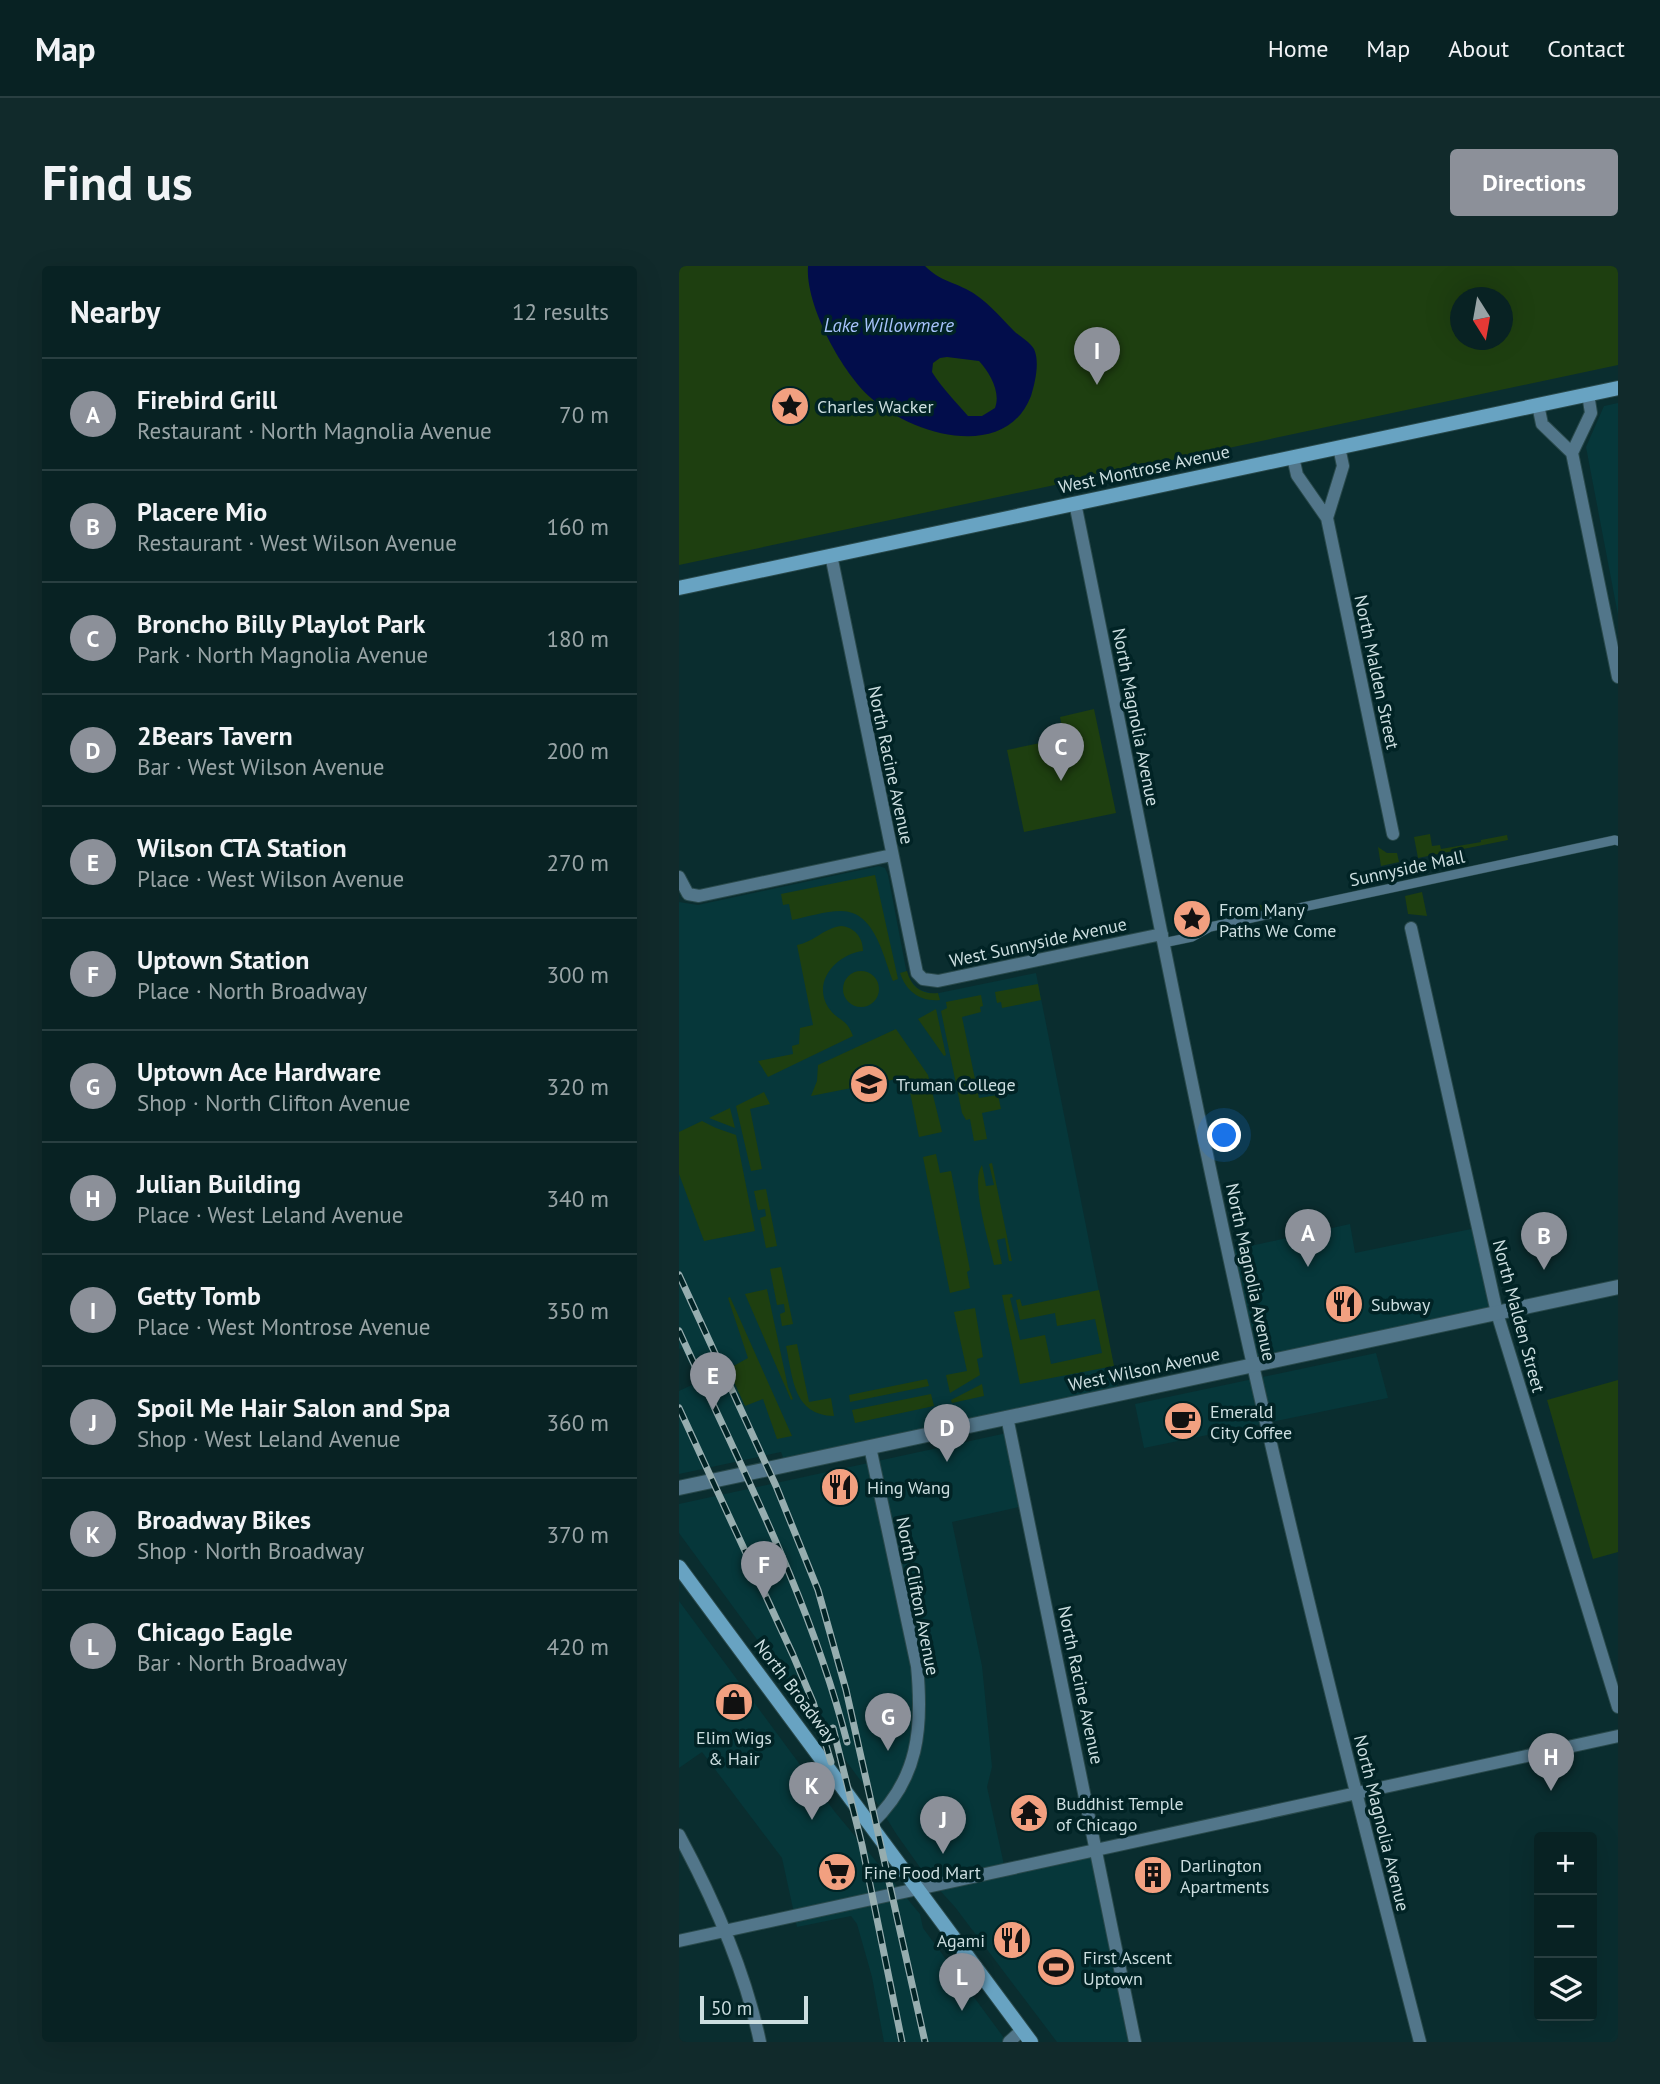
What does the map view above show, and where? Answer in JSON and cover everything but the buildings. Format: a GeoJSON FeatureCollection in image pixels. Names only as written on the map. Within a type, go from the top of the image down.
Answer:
{"type":"FeatureCollection","features":[{"type":"Feature","properties":{"kind":"main road","name":"West Montrose Avenue"},"geometry":{"type":"LineString","coordinates":[[679,587],[1618,388]]}},
{"type":"Feature","properties":{"kind":"main road","name":"North Broadway"},"geometry":{"type":"LineString","coordinates":[[679,1567],[1026,2036]]}},
{"type":"Feature","properties":{"kind":"street"},"geometry":{"type":"LineString","coordinates":[[1572,453],[1591,413],[1588,394]]}},
{"type":"Feature","properties":{"kind":"street"},"geometry":{"type":"LineString","coordinates":[[1538,405],[1542,424],[1572,453],[1618,677]]}},
{"type":"Feature","properties":{"kind":"street","name":"North Malden Street"},"geometry":{"type":"LineString","coordinates":[[1327,518],[1343,466],[1339,447]]}},
{"type":"Feature","properties":{"kind":"street","name":"North Malden Street"},"geometry":{"type":"LineString","coordinates":[[1293,457],[1297,475],[1327,518],[1393,834]]}},
{"type":"Feature","properties":{"kind":"street","name":"North Magnolia Avenue"},"geometry":{"type":"LineString","coordinates":[[1075,503],[1162,938],[1253,1365],[1356,1794],[1420,2042]]}},
{"type":"Feature","properties":{"kind":"street","name":"North Racine Avenue"},"geometry":{"type":"LineString","coordinates":[[831,555],[914,967],[923,979]]}},
{"type":"Feature","properties":{"kind":"street","name":"Sunnyside Mall"},"geometry":{"type":"LineString","coordinates":[[1162,938],[1192,937],[1221,924],[1618,841]]}},
{"type":"Feature","properties":{"kind":"street"},"geometry":{"type":"LineString","coordinates":[[679,877],[688,894],[699,896],[892,855]]}},
{"type":"Feature","properties":{"kind":"street","name":"North Malden Street"},"geometry":{"type":"LineString","coordinates":[[1411,929],[1497,1313],[1618,1707]]}},
{"type":"Feature","properties":{"kind":"street","name":"West Sunnyside Avenue"},"geometry":{"type":"LineString","coordinates":[[923,979],[938,981],[1162,938]]}},
{"type":"Feature","properties":{"kind":"street","name":"West Wilson Avenue"},"geometry":{"type":"LineString","coordinates":[[679,1488],[1618,1287]]}},
{"type":"Feature","properties":{"kind":"street","name":"North Racine Avenue"},"geometry":{"type":"LineString","coordinates":[[1007,1418],[1135,2042]]}},
{"type":"Feature","properties":{"kind":"street","name":"North Clifton Avenue"},"geometry":{"type":"LineString","coordinates":[[870,1447],[917,1666],[920,1701],[920,1728],[908,1770],[888,1804],[871,1824]]}},
{"type":"Feature","properties":{"kind":"street"},"geometry":{"type":"LineString","coordinates":[[679,1941],[1618,1736]]}},
{"type":"Feature","properties":{"kind":"street"},"geometry":{"type":"LineString","coordinates":[[679,1835],[725,1931],[752,2006],[760,2042]]}},
{"type":"Feature","properties":{"kind":"street"},"geometry":{"type":"LineString","coordinates":[[1009,2042],[1026,2036]]}},
{"type":"Feature","properties":{"kind":"shaded area"},"geometry":{"type":"Polygon","coordinates":[[[1618,403],[1618,615],[1586,447],[1604,406],[1618,403]]]}},
{"type":"Feature","properties":{"kind":"shaded area","name":"Truman College"},"geometry":{"type":"Polygon","coordinates":[[[879,866],[885,868],[888,875],[906,969],[909,979],[918,989],[934,994],[1036,973],[1119,1393],[786,1465],[781,1452],[679,1474],[679,1391],[698,1382],[682,1348],[679,1349],[679,902],[698,905],[879,866]]]}},
{"type":"Feature","properties":{"kind":"shaded area"},"geometry":{"type":"Polygon","coordinates":[[[1350,1224],[1355,1253],[1476,1228],[1497,1313],[1253,1365],[1232,1250],[1350,1224]]]}},
{"type":"Feature","properties":{"kind":"shaded area"},"geometry":{"type":"Polygon","coordinates":[[[1376,1353],[1388,1398],[1144,1448],[1135,1404],[1376,1353]]]}},
{"type":"Feature","properties":{"kind":"shaded area"},"geometry":{"type":"Polygon","coordinates":[[[1007,1433],[1023,1506],[952,1522],[982,1666],[992,1767],[987,1787],[1006,1874],[1095,1856],[1132,2042],[1057,2042],[955,1907],[924,1873],[877,1803],[679,1533],[679,1504],[1007,1433]]]}},
{"type":"Feature","properties":{"kind":"shaded area"},"geometry":{"type":"Polygon","coordinates":[[[679,1601],[835,1812],[920,1914],[923,1928],[1007,2042],[884,2042],[872,1977],[857,1924],[851,1916],[797,1927],[782,1858],[702,1752],[679,1768],[679,1601]]]}},
{"type":"Feature","properties":{"kind":"green space"},"geometry":{"type":"Polygon","coordinates":[[[679,266],[1618,266],[1618,365],[679,565],[679,266]]]}},
{"type":"Feature","properties":{"kind":"green space"},"geometry":{"type":"Polygon","coordinates":[[[1094,709],[1116,813],[1024,832],[1007,750],[1064,738],[1060,717],[1094,709]]]}},
{"type":"Feature","properties":{"kind":"green space"},"geometry":{"type":"Polygon","coordinates":[[[1430,834],[1432,846],[1440,845],[1441,849],[1507,835],[1508,840],[1418,858],[1414,837],[1430,834]]]}},
{"type":"Feature","properties":{"kind":"green space"},"geometry":{"type":"Polygon","coordinates":[[[1378,847],[1387,853],[1397,853],[1399,862],[1381,866],[1378,847]]]}},
{"type":"Feature","properties":{"kind":"green space"},"geometry":{"type":"Polygon","coordinates":[[[875,875],[898,979],[893,981],[876,937],[862,918],[841,911],[792,920],[789,904],[783,905],[781,894],[875,875]]]}},
{"type":"Feature","properties":{"kind":"green space"},"geometry":{"type":"Polygon","coordinates":[[[1422,892],[1427,916],[1408,914],[1405,896],[1422,892]]]}},
{"type":"Feature","properties":{"kind":"green space"},"geometry":{"type":"Polygon","coordinates":[[[1262,905],[1263,910],[1229,917],[1228,912],[1246,906],[1262,905]]]}},
{"type":"Feature","properties":{"kind":"green space"},"geometry":{"type":"Polygon","coordinates":[[[841,926],[850,928],[857,934],[863,951],[844,957],[836,963],[825,979],[823,988],[828,1007],[845,1022],[853,1036],[768,1077],[758,1061],[793,1054],[792,1046],[799,1044],[800,1028],[813,1025],[797,945],[841,926]]]}},
{"type":"Feature","properties":{"kind":"green space"},"geometry":{"type":"Polygon","coordinates":[[[861,971],[874,976],[879,989],[874,1002],[861,1007],[848,1002],[843,989],[848,976],[861,971]]]}},
{"type":"Feature","properties":{"kind":"green space"},"geometry":{"type":"Polygon","coordinates":[[[907,971],[918,989],[927,993],[938,993],[940,1000],[920,997],[910,990],[900,973],[907,971]]]}},
{"type":"Feature","properties":{"kind":"green space"},"geometry":{"type":"Polygon","coordinates":[[[1038,984],[1041,1000],[1002,1008],[1001,1002],[997,1003],[995,992],[1038,984]]]}},
{"type":"Feature","properties":{"kind":"green space"},"geometry":{"type":"Polygon","coordinates":[[[981,995],[981,1012],[962,1017],[979,1098],[998,1095],[1001,1109],[982,1113],[987,1139],[974,1141],[970,1119],[966,1120],[962,1113],[941,1011],[947,1008],[946,1002],[981,995]]]}},
{"type":"Feature","properties":{"kind":"green space"},"geometry":{"type":"Polygon","coordinates":[[[936,1009],[946,1055],[944,1056],[918,1019],[936,1009]]]}},
{"type":"Feature","properties":{"kind":"green space"},"geometry":{"type":"Polygon","coordinates":[[[896,1029],[928,1075],[942,1132],[919,1137],[907,1077],[811,1096],[817,1081],[818,1065],[896,1029]]]}},
{"type":"Feature","properties":{"kind":"green space"},"geometry":{"type":"Polygon","coordinates":[[[764,1092],[770,1104],[750,1109],[762,1169],[751,1171],[736,1106],[764,1092]]]}},
{"type":"Feature","properties":{"kind":"green space"},"geometry":{"type":"Polygon","coordinates":[[[730,1108],[735,1128],[709,1118],[730,1108]]]}},
{"type":"Feature","properties":{"kind":"green space"},"geometry":{"type":"Polygon","coordinates":[[[702,1121],[736,1135],[755,1231],[704,1241],[679,1174],[679,1132],[702,1121]]]}},
{"type":"Feature","properties":{"kind":"green space"},"geometry":{"type":"Polygon","coordinates":[[[936,1154],[940,1173],[951,1171],[970,1270],[967,1272],[970,1288],[950,1293],[923,1157],[936,1154]]]}},
{"type":"Feature","properties":{"kind":"green space"},"geometry":{"type":"Polygon","coordinates":[[[992,1163],[1012,1261],[1009,1261],[1005,1238],[997,1240],[1002,1264],[994,1265],[978,1185],[982,1165],[986,1186],[994,1185],[989,1164],[992,1163]]]}},
{"type":"Feature","properties":{"kind":"green space"},"geometry":{"type":"Polygon","coordinates":[[[766,1189],[777,1246],[766,1248],[760,1218],[766,1216],[765,1209],[758,1210],[754,1191],[766,1189]]]}},
{"type":"Feature","properties":{"kind":"green space"},"geometry":{"type":"Polygon","coordinates":[[[781,1267],[793,1324],[782,1326],[780,1314],[785,1312],[784,1304],[777,1305],[770,1269],[781,1267]]]}},
{"type":"Feature","properties":{"kind":"green space"},"geometry":{"type":"Polygon","coordinates":[[[767,1289],[788,1387],[793,1399],[791,1400],[745,1294],[767,1289]]]}},
{"type":"Feature","properties":{"kind":"green space"},"geometry":{"type":"Polygon","coordinates":[[[1099,1290],[1114,1366],[1020,1384],[1002,1295],[1012,1294],[1013,1297],[1010,1298],[1020,1340],[1045,1335],[1051,1364],[1102,1353],[1095,1319],[1057,1326],[1055,1313],[1020,1320],[1016,1300],[1020,1299],[1022,1306],[1099,1290]]]}},
{"type":"Feature","properties":{"kind":"green space"},"geometry":{"type":"Polygon","coordinates":[[[730,1297],[792,1436],[777,1439],[763,1399],[745,1406],[728,1369],[748,1358],[728,1298],[730,1297]]]}},
{"type":"Feature","properties":{"kind":"green space"},"geometry":{"type":"Polygon","coordinates":[[[975,1308],[983,1357],[977,1359],[980,1375],[950,1393],[946,1375],[967,1371],[954,1312],[975,1308]]]}},
{"type":"Feature","properties":{"kind":"green space"},"geometry":{"type":"Polygon","coordinates":[[[797,1344],[809,1402],[831,1398],[834,1416],[810,1409],[797,1393],[786,1346],[797,1344]]]}},
{"type":"Feature","properties":{"kind":"green space"},"geometry":{"type":"Polygon","coordinates":[[[927,1379],[929,1386],[850,1402],[849,1395],[927,1379]]]}},
{"type":"Feature","properties":{"kind":"green space"},"geometry":{"type":"Polygon","coordinates":[[[1618,1380],[1618,1552],[1593,1559],[1547,1400],[1618,1380]]]}},
{"type":"Feature","properties":{"kind":"green space"},"geometry":{"type":"Polygon","coordinates":[[[982,1384],[984,1396],[952,1403],[951,1400],[982,1384]]]}},
{"type":"Feature","properties":{"kind":"green space"},"geometry":{"type":"Polygon","coordinates":[[[931,1394],[934,1406],[855,1423],[852,1410],[931,1394]]]}},
{"type":"Feature","properties":{"kind":"water","name":"Lake Willowmere"},"geometry":{"type":"Polygon","coordinates":[[[808,266],[925,266],[980,298],[1032,346],[1037,366],[1031,396],[1018,417],[1001,430],[979,436],[956,436],[909,422],[871,398],[848,372],[827,337],[809,282],[808,266]],[[947,357],[933,363],[932,372],[968,416],[982,416],[995,408],[997,396],[993,383],[979,361],[947,357]]]}},
{"type":"Feature","properties":{"kind":"railway"},"geometry":{"type":"LineString","coordinates":[[679,1275],[776,1486],[818,1590],[846,1690],[925,2042]]}},
{"type":"Feature","properties":{"kind":"railway"},"geometry":{"type":"LineString","coordinates":[[679,1331],[794,1584],[832,1688],[847,1742]]}},
{"type":"Feature","properties":{"kind":"railway"},"geometry":{"type":"LineString","coordinates":[[679,1408],[793,1655],[813,1702],[831,1762]]}},
{"type":"Feature","properties":{"kind":"railway"},"geometry":{"type":"LineString","coordinates":[[833,1728],[862,1845],[902,2042]]}},
{"type":"Feature","properties":{"kind":"place","name":"Getty Tomb"},"geometry":{"type":"Point","coordinates":[1097,385]}},
{"type":"Feature","properties":{"kind":"place","name":"Charles Wacker"},"geometry":{"type":"Point","coordinates":[790,406]}},
{"type":"Feature","properties":{"kind":"place","name":"Broncho Billy Playlot Park"},"geometry":{"type":"Point","coordinates":[1061,781]}},
{"type":"Feature","properties":{"kind":"place","name":"From Many Paths We Come"},"geometry":{"type":"Point","coordinates":[1192,919]}},
{"type":"Feature","properties":{"kind":"place","name":"Truman College"},"geometry":{"type":"Point","coordinates":[869,1084]}},
{"type":"Feature","properties":{"kind":"place","name":"Firebird Grill"},"geometry":{"type":"Point","coordinates":[1308,1267]}},
{"type":"Feature","properties":{"kind":"place","name":"Placere Mio"},"geometry":{"type":"Point","coordinates":[1544,1270]}},
{"type":"Feature","properties":{"kind":"place","name":"Subway"},"geometry":{"type":"Point","coordinates":[1344,1304]}},
{"type":"Feature","properties":{"kind":"place","name":"Wilson CTA Station"},"geometry":{"type":"Point","coordinates":[713,1410]}},
{"type":"Feature","properties":{"kind":"place","name":"Emerald City Coffee"},"geometry":{"type":"Point","coordinates":[1183,1421]}},
{"type":"Feature","properties":{"kind":"place","name":"2Bears Tavern"},"geometry":{"type":"Point","coordinates":[947,1462]}},
{"type":"Feature","properties":{"kind":"place","name":"Hing Wang"},"geometry":{"type":"Point","coordinates":[840,1487]}},
{"type":"Feature","properties":{"kind":"place","name":"Uptown Station"},"geometry":{"type":"Point","coordinates":[764,1599]}},
{"type":"Feature","properties":{"kind":"place","name":"Elim Wigs & Hair"},"geometry":{"type":"Point","coordinates":[734,1702]}},
{"type":"Feature","properties":{"kind":"place","name":"Uptown Ace Hardware"},"geometry":{"type":"Point","coordinates":[888,1751]}},
{"type":"Feature","properties":{"kind":"place","name":"Julian Building"},"geometry":{"type":"Point","coordinates":[1551,1791]}},
{"type":"Feature","properties":{"kind":"place","name":"Buddhist Temple of Chicago"},"geometry":{"type":"Point","coordinates":[1029,1813]}},
{"type":"Feature","properties":{"kind":"place","name":"Broadway Bikes"},"geometry":{"type":"Point","coordinates":[812,1820]}},
{"type":"Feature","properties":{"kind":"place","name":"Spoil Me Hair Salon and Spa"},"geometry":{"type":"Point","coordinates":[943,1854]}},
{"type":"Feature","properties":{"kind":"place","name":"Fine Food Mart"},"geometry":{"type":"Point","coordinates":[837,1872]}},
{"type":"Feature","properties":{"kind":"place","name":"Darlington Apartments"},"geometry":{"type":"Point","coordinates":[1153,1875]}},
{"type":"Feature","properties":{"kind":"place","name":"Agami"},"geometry":{"type":"Point","coordinates":[1012,1940]}},
{"type":"Feature","properties":{"kind":"place","name":"First Ascent Uptown"},"geometry":{"type":"Point","coordinates":[1056,1967]}},
{"type":"Feature","properties":{"kind":"place","name":"Chicago Eagle"},"geometry":{"type":"Point","coordinates":[962,2011]}}]}
